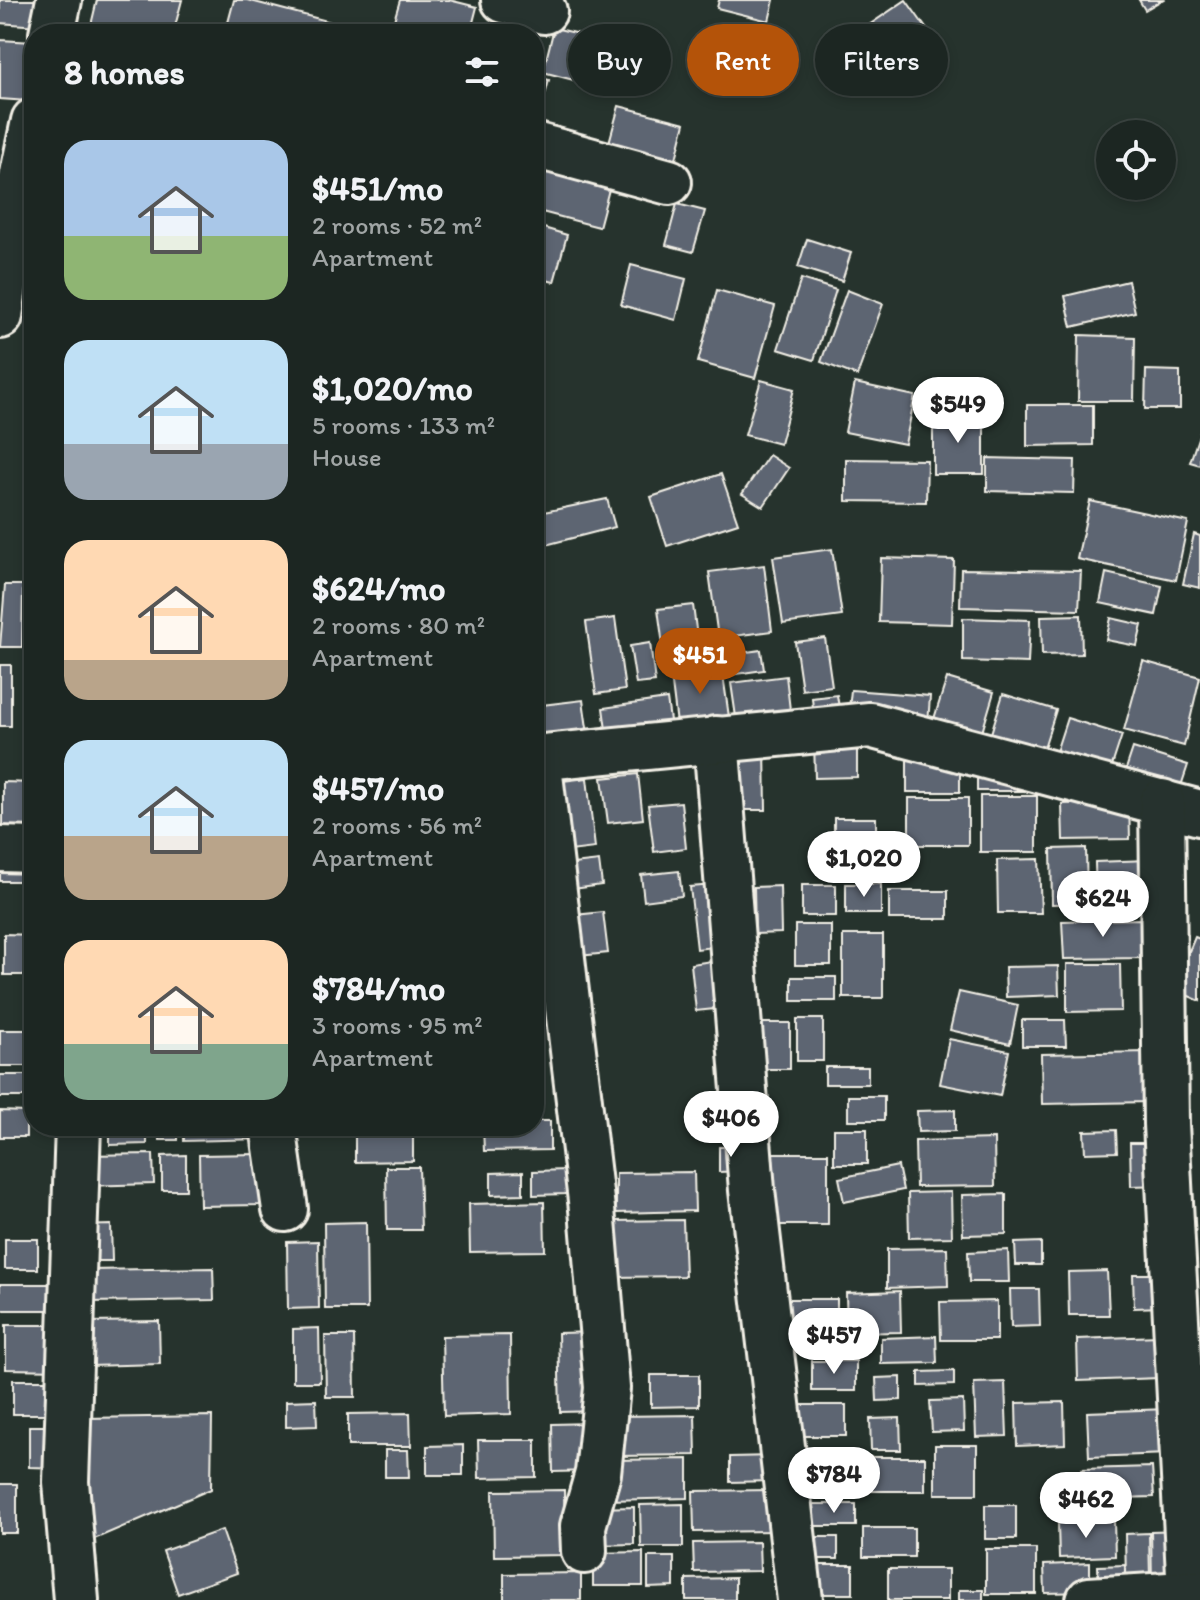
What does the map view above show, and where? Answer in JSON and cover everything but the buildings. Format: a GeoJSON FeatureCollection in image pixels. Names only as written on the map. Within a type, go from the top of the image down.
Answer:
{"type":"FeatureCollection","features":[{"type":"Feature","properties":{"kind":"street"},"geometry":{"type":"LineString","coordinates":[[544,148],[669,182]]}},
{"type":"Feature","properties":{"kind":"street"},"geometry":{"type":"LineString","coordinates":[[0,316],[24,169]]}},
{"type":"Feature","properties":{"kind":"street"},"geometry":{"type":"LineString","coordinates":[[544,757],[870,725],[1181,808],[1166,1124],[1195,1593],[1089,1600]]}},
{"type":"Feature","properties":{"kind":"street"},"geometry":{"type":"LineString","coordinates":[[716,739],[752,1190],[800,1600]]}},
{"type":"Feature","properties":{"kind":"street"},"geometry":{"type":"LineString","coordinates":[[544,822],[592,1209],[607,1388],[598,1473],[583,1526],[584,1551]]}},
{"type":"Feature","properties":{"kind":"street"},"geometry":{"type":"LineString","coordinates":[[0,849],[24,850]]}},
{"type":"Feature","properties":{"kind":"street"},"geometry":{"type":"LineString","coordinates":[[76,1600],[66,1482],[78,1136]]}},
{"type":"Feature","properties":{"kind":"street"},"geometry":{"type":"LineString","coordinates":[[274,1136],[285,1209]]}}]}
